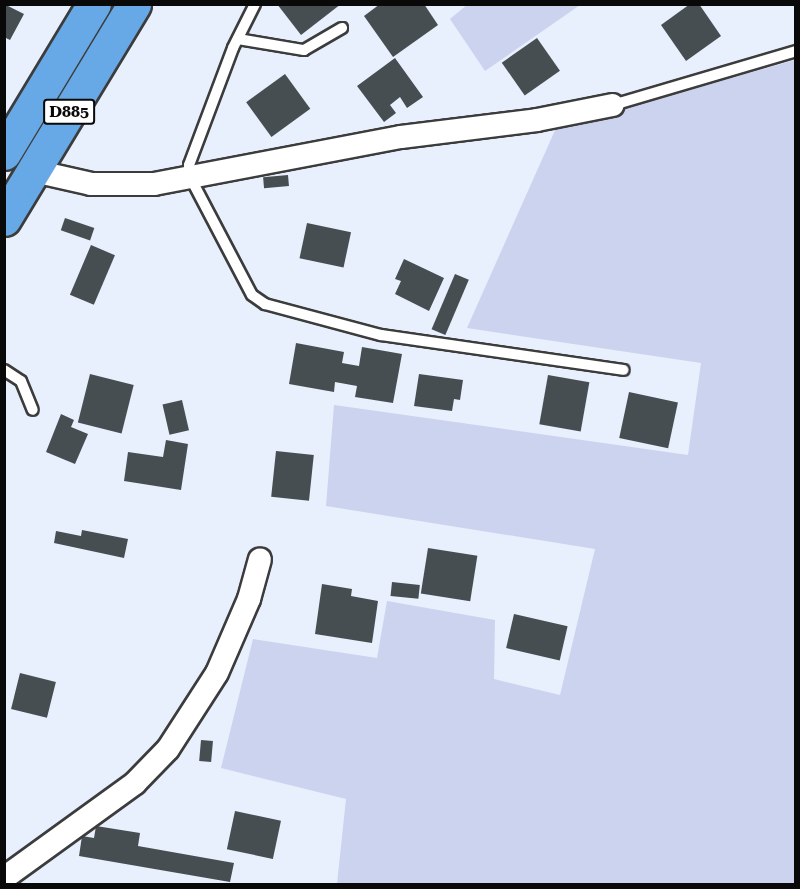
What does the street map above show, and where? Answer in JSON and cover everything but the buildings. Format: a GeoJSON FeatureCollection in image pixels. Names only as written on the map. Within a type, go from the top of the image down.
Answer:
{"type":"FeatureCollection","features":[{"type":"Feature","properties":{"kind":"highway","name":"D885"},"geometry":{"type":"LineString","coordinates":[[4,153],[94,4]]}},
{"type":"Feature","properties":{"kind":"highway","name":"D885"},"geometry":{"type":"LineString","coordinates":[[4,219],[134,4]]}},
{"type":"Feature","properties":{"kind":"street"},"geometry":{"type":"LineString","coordinates":[[34,171],[91,184],[154,184],[401,137],[537,120],[613,105]]}},
{"type":"Feature","properties":{"kind":"street"},"geometry":{"type":"LineString","coordinates":[[4,878],[135,783],[168,749],[217,673],[249,600],[260,559]]}},
{"type":"Feature","properties":{"kind":"lane"},"geometry":{"type":"LineString","coordinates":[[255,4],[238,39],[189,165],[190,177],[238,274],[252,296],[265,304],[381,334],[623,370]]}},
{"type":"Feature","properties":{"kind":"lane"},"geometry":{"type":"LineString","coordinates":[[238,39],[304,50],[342,28]]}},
{"type":"Feature","properties":{"kind":"lane"},"geometry":{"type":"LineString","coordinates":[[613,105],[795,51]]}},
{"type":"Feature","properties":{"kind":"lane"},"geometry":{"type":"LineString","coordinates":[[4,370],[21,381],[33,410]]}},
{"type":"Feature","properties":{"kind":"shaded area"},"geometry":{"type":"Polygon","coordinates":[[[468,4],[580,5],[485,71],[450,19],[468,4]]]}},
{"type":"Feature","properties":{"kind":"shaded area"},"geometry":{"type":"Polygon","coordinates":[[[795,60],[795,884],[337,884],[346,799],[221,768],[253,639],[377,658],[387,601],[495,620],[494,679],[560,695],[595,549],[326,506],[334,405],[688,455],[701,363],[467,328],[556,128],[795,60]]]}}]}
